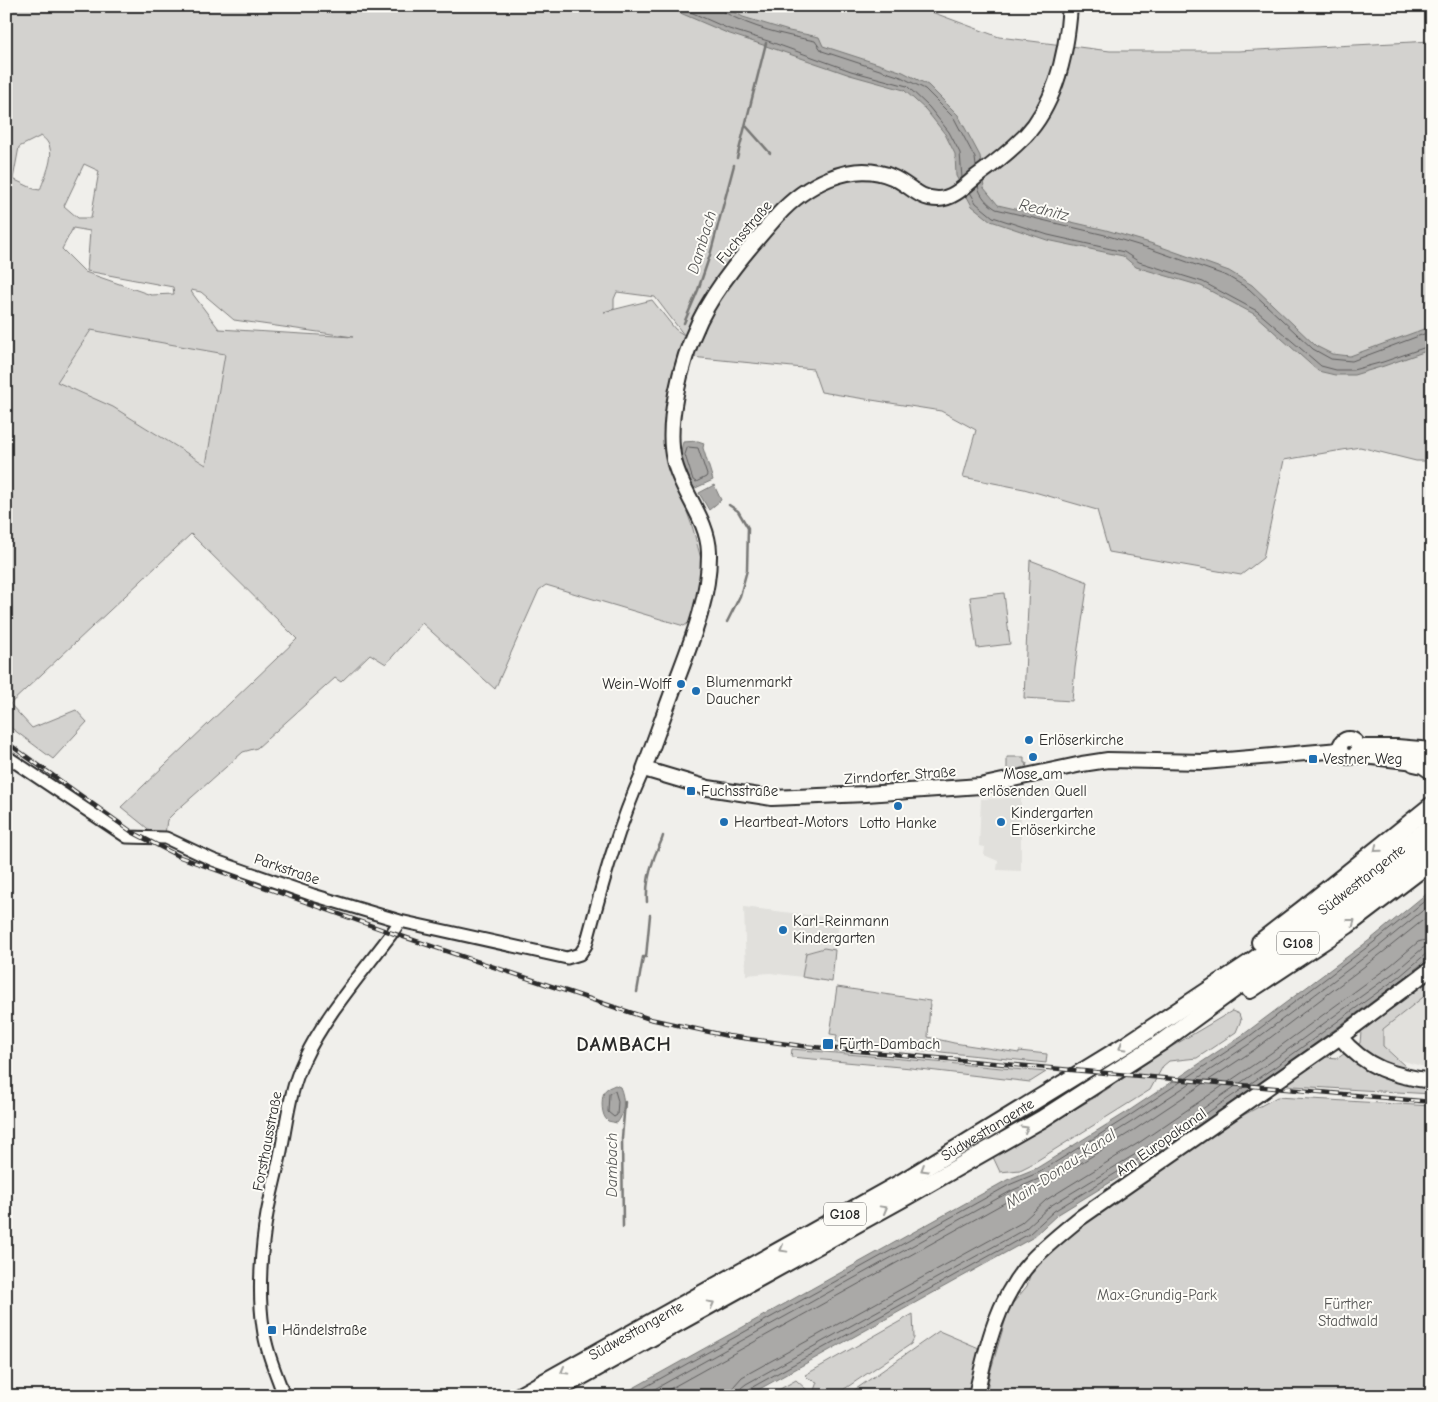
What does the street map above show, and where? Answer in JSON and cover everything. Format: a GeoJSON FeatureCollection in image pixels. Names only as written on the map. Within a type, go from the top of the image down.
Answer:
{"type":"FeatureCollection","features":[{"type":"Feature","properties":{"kind":"highway"},"geometry":{"type":"LineString","coordinates":[[1414,763],[1423,765],[1432,771]]}},
{"type":"Feature","properties":{"kind":"highway"},"geometry":{"type":"LineString","coordinates":[[1164,1021],[1201,986],[1304,908],[1431,804]]}},
{"type":"Feature","properties":{"kind":"highway","name":"Südwesttangente"},"geometry":{"type":"LineString","coordinates":[[519,1396],[902,1182],[1164,1021],[1248,964],[1432,825]]}},
{"type":"Feature","properties":{"kind":"highway","name":"Südwesttangente"},"geometry":{"type":"LineString","coordinates":[[546,1396],[910,1195],[1042,1119],[1163,1041],[1408,862],[1432,842]]}},
{"type":"Feature","properties":{"kind":"highway"},"geometry":{"type":"LineString","coordinates":[[1163,1041],[1185,1032],[1312,950],[1432,861]]}},
{"type":"Feature","properties":{"kind":"main road","name":"Fuchsstraße"},"geometry":{"type":"LineString","coordinates":[[644,769],[694,635],[706,592],[709,551],[705,534],[677,473],[671,437],[678,381],[700,319],[727,278],[778,216],[795,198],[820,182],[851,173],[870,172],[892,177],[921,196],[927,198],[947,198],[997,162],[1025,136],[1046,104],[1061,64],[1070,6]]}},
{"type":"Feature","properties":{"kind":"main road","name":"Zirndorfer Straße"},"geometry":{"type":"LineString","coordinates":[[644,769],[708,788],[772,798],[980,786],[1108,760],[1204,762],[1339,750],[1340,744],[1347,738],[1355,741],[1356,751]]}},
{"type":"Feature","properties":{"kind":"main road"},"geometry":{"type":"LineString","coordinates":[[1356,751],[1432,750]]}},
{"type":"Feature","properties":{"kind":"main road"},"geometry":{"type":"LineString","coordinates":[[1356,751],[1414,763],[1432,764]]}},
{"type":"Feature","properties":{"kind":"main road","name":"Am Europakanal"},"geometry":{"type":"LineString","coordinates":[[976,1396],[986,1349],[1000,1311],[1012,1287],[1032,1260],[1054,1238],[1340,1037],[1432,968]]}},
{"type":"Feature","properties":{"kind":"main road"},"geometry":{"type":"LineString","coordinates":[[1340,1037],[1357,1054],[1375,1067],[1409,1078],[1432,1081]]}},
{"type":"Feature","properties":{"kind":"street","name":"Parkstraße"},"geometry":{"type":"LineString","coordinates":[[6,756],[127,837],[166,838],[231,866],[314,895],[400,921],[567,958],[580,954]]}},
{"type":"Feature","properties":{"kind":"street","name":"Fuchsstraße"},"geometry":{"type":"LineString","coordinates":[[580,954],[586,945],[614,842],[644,769]]}},
{"type":"Feature","properties":{"kind":"street","name":"Forsthausstraße"},"geometry":{"type":"LineString","coordinates":[[284,1396],[269,1354],[263,1329],[261,1303],[267,1215],[281,1152],[289,1099],[312,1044],[333,1012],[400,921]]}},
{"type":"Feature","properties":{"kind":"shaded area"},"geometry":{"type":"Polygon","coordinates":[[[91,330],[225,354],[207,465],[113,407],[57,382],[91,330]]]}},
{"type":"Feature","properties":{"kind":"shaded area","name":"Kindergarten Erlöserkirche"},"geometry":{"type":"Polygon","coordinates":[[[1021,798],[1021,871],[997,870],[998,861],[984,855],[985,847],[979,846],[981,799],[1021,798]]]}},
{"type":"Feature","properties":{"kind":"shaded area"},"geometry":{"type":"Polygon","coordinates":[[[744,907],[840,919],[835,950],[824,948],[806,953],[802,977],[770,973],[746,975],[744,907]]]}},
{"type":"Feature","properties":{"kind":"shaded area"},"geometry":{"type":"Polygon","coordinates":[[[1432,990],[1432,1069],[1400,1060],[1383,1046],[1383,1029],[1432,990]]]}},
{"type":"Feature","properties":{"kind":"green space"},"geometry":{"type":"Polygon","coordinates":[[[6,6],[924,6],[929,11],[999,37],[1110,51],[1238,51],[1432,41],[1432,461],[1416,461],[1360,447],[1284,460],[1263,558],[1241,575],[1109,552],[1097,510],[1024,489],[963,477],[976,430],[941,411],[821,392],[813,369],[681,356],[669,399],[664,437],[672,469],[693,529],[701,559],[699,589],[691,621],[684,626],[546,585],[539,590],[495,689],[422,623],[386,664],[370,654],[341,682],[335,678],[257,748],[243,752],[175,812],[167,820],[165,834],[152,832],[121,807],[297,639],[191,534],[10,704],[32,728],[76,710],[87,722],[53,759],[6,724],[6,6]],[[41,136],[19,147],[13,179],[40,190],[50,161],[50,147],[41,136]],[[84,164],[64,206],[78,218],[91,218],[99,171],[84,164]],[[73,228],[62,249],[85,272],[151,295],[174,294],[173,287],[87,271],[90,231],[73,228]],[[191,290],[219,329],[353,337],[234,320],[201,292],[191,290]],[[617,292],[614,299],[614,309],[604,312],[652,300],[675,329],[684,335],[655,297],[617,292]],[[91,330],[57,382],[113,407],[206,465],[225,354],[91,330]]]}},
{"type":"Feature","properties":{"kind":"green space"},"geometry":{"type":"Polygon","coordinates":[[[1030,560],[1088,582],[1072,701],[1024,698],[1030,560]]]}},
{"type":"Feature","properties":{"kind":"green space"},"geometry":{"type":"Polygon","coordinates":[[[1004,593],[1010,644],[977,648],[970,597],[1004,593]]]}},
{"type":"Feature","properties":{"kind":"green space"},"geometry":{"type":"Polygon","coordinates":[[[1007,757],[1024,757],[1024,763],[1027,763],[1026,768],[1007,773],[1007,757]]]}},
{"type":"Feature","properties":{"kind":"green space"},"geometry":{"type":"Polygon","coordinates":[[[824,948],[835,950],[832,982],[802,977],[806,953],[824,948]]]}},
{"type":"Feature","properties":{"kind":"green space"},"geometry":{"type":"Polygon","coordinates":[[[1432,973],[1432,990],[1383,1029],[1383,1046],[1427,1086],[1432,1086],[1432,1094],[1284,1084],[1325,1057],[1338,1058],[1360,1043],[1361,1032],[1369,1021],[1432,973]]]}},
{"type":"Feature","properties":{"kind":"green space"},"geometry":{"type":"Polygon","coordinates":[[[837,987],[930,1001],[928,1037],[1019,1053],[1019,1051],[1047,1054],[1046,1063],[839,1043],[836,1041],[837,1035],[830,1034],[837,987]]]}},
{"type":"Feature","properties":{"kind":"green space"},"geometry":{"type":"Polygon","coordinates":[[[1232,1011],[1239,1014],[1241,1020],[1236,1032],[1197,1058],[1169,1061],[1163,1066],[1150,1090],[1030,1165],[1020,1170],[1000,1172],[993,1157],[1094,1098],[1166,1050],[1232,1011]]]}},
{"type":"Feature","properties":{"kind":"green space"},"geometry":{"type":"Polygon","coordinates":[[[792,1049],[1046,1072],[1030,1082],[911,1068],[791,1057],[792,1049]]]}},
{"type":"Feature","properties":{"kind":"green space"},"geometry":{"type":"Polygon","coordinates":[[[1277,1097],[1432,1106],[1432,1396],[986,1396],[990,1373],[1009,1308],[1027,1286],[1031,1272],[1076,1228],[1225,1123],[1229,1123],[1277,1097]]]}},
{"type":"Feature","properties":{"kind":"green space"},"geometry":{"type":"Polygon","coordinates":[[[913,1314],[914,1338],[911,1344],[834,1396],[812,1396],[817,1382],[805,1375],[913,1314]]]}},
{"type":"Feature","properties":{"kind":"green space"},"geometry":{"type":"Polygon","coordinates":[[[939,1331],[979,1348],[968,1396],[846,1396],[939,1331]]]}},
{"type":"Feature","properties":{"kind":"green space"},"geometry":{"type":"Polygon","coordinates":[[[796,1380],[807,1390],[806,1396],[768,1396],[796,1380]]]}},
{"type":"Feature","properties":{"kind":"water"},"geometry":{"type":"Polygon","coordinates":[[[664,6],[723,6],[743,17],[789,31],[819,37],[823,46],[903,72],[928,85],[958,115],[980,156],[984,188],[998,205],[1106,230],[1150,243],[1229,271],[1252,285],[1316,346],[1332,354],[1350,356],[1432,326],[1432,349],[1354,375],[1335,375],[1318,371],[1254,314],[1201,286],[1136,267],[1123,256],[1047,240],[991,221],[972,206],[956,176],[955,154],[945,134],[926,110],[904,90],[850,75],[727,33],[664,6]]]}},
{"type":"Feature","properties":{"kind":"water"},"geometry":{"type":"Polygon","coordinates":[[[698,441],[704,443],[703,448],[713,480],[691,490],[680,455],[683,442],[698,441]]]}},
{"type":"Feature","properties":{"kind":"water"},"geometry":{"type":"Polygon","coordinates":[[[714,485],[721,500],[709,510],[699,493],[714,485]]]}},
{"type":"Feature","properties":{"kind":"water","name":"Main-Donau-Kanal"},"geometry":{"type":"Polygon","coordinates":[[[1432,889],[1432,955],[1403,979],[1282,1068],[1150,1158],[1057,1215],[1032,1238],[747,1396],[619,1396],[1007,1180],[1037,1168],[1124,1114],[1244,1034],[1371,939],[1432,889]]]}},
{"type":"Feature","properties":{"kind":"water"},"geometry":{"type":"Polygon","coordinates":[[[615,1085],[620,1087],[623,1096],[623,1111],[617,1123],[606,1119],[602,1108],[604,1092],[615,1085]]]}},
{"type":"Feature","properties":{"kind":"waterway","name":"Dambach"},"geometry":{"type":"LineString","coordinates":[[737,158],[766,43]]}},
{"type":"Feature","properties":{"kind":"waterway"},"geometry":{"type":"LineString","coordinates":[[746,126],[770,153]]}},
{"type":"Feature","properties":{"kind":"waterway","name":"Dambach"},"geometry":{"type":"LineString","coordinates":[[684,323],[710,255],[734,165]]}},
{"type":"Feature","properties":{"kind":"waterway","name":"Dambach"},"geometry":{"type":"LineString","coordinates":[[727,622],[740,596],[747,570],[748,528],[738,511],[729,505]]}},
{"type":"Feature","properties":{"kind":"waterway","name":"Dambach"},"geometry":{"type":"LineString","coordinates":[[647,902],[649,874],[663,836]]}},
{"type":"Feature","properties":{"kind":"waterway","name":"Dambach"},"geometry":{"type":"LineString","coordinates":[[637,992],[643,957],[646,957],[650,915]]}},
{"type":"Feature","properties":{"kind":"waterway","name":"Dambach"},"geometry":{"type":"LineString","coordinates":[[623,1227],[622,1138],[625,1102]]}},
{"type":"Feature","properties":{"kind":"railway"},"geometry":{"type":"LineString","coordinates":[[6,742],[132,832],[180,857],[392,933],[650,1019],[728,1036],[802,1046],[1432,1102]]}},
{"type":"Feature","properties":{"kind":"place","name":"Wein-Wolff"},"geometry":{"type":"Point","coordinates":[681,684]}},
{"type":"Feature","properties":{"kind":"place","name":"Blumenmarkt Daucher"},"geometry":{"type":"Point","coordinates":[696,691]}},
{"type":"Feature","properties":{"kind":"place","name":"Erlöserkirche"},"geometry":{"type":"Point","coordinates":[1029,740]}},
{"type":"Feature","properties":{"kind":"place","name":"Mose am erlösenden Quell"},"geometry":{"type":"Point","coordinates":[1033,757]}},
{"type":"Feature","properties":{"kind":"place","name":"Vestner Weg"},"geometry":{"type":"Point","coordinates":[1313,759]}},
{"type":"Feature","properties":{"kind":"place","name":"Fuchsstraße"},"geometry":{"type":"Point","coordinates":[691,791]}},
{"type":"Feature","properties":{"kind":"place","name":"Lotto Hanke"},"geometry":{"type":"Point","coordinates":[898,806]}},
{"type":"Feature","properties":{"kind":"place","name":"Heartbeat-Motors"},"geometry":{"type":"Point","coordinates":[724,822]}},
{"type":"Feature","properties":{"kind":"place","name":"Kindergarten Erlöserkirche"},"geometry":{"type":"Point","coordinates":[1001,822]}},
{"type":"Feature","properties":{"kind":"place","name":"Karl-Reinmann Kindergarten"},"geometry":{"type":"Point","coordinates":[783,930]}},
{"type":"Feature","properties":{"kind":"place","name":"Fürth-Dambach"},"geometry":{"type":"Point","coordinates":[828,1044]}},
{"type":"Feature","properties":{"kind":"place","name":"Händelstraße"},"geometry":{"type":"Point","coordinates":[272,1330]}},
{"type":"Feature","properties":{"kind":"district","name":"DAMBACH"},"geometry":{"type":"Point","coordinates":[624,1044]}},
{"type":"Feature","properties":{"kind":"water label","name":"Rednitz"},"geometry":{"type":"Point","coordinates":[1044,209]}},
{"type":"Feature","properties":{"kind":"park label","name":"Max-Grundig-Park"},"geometry":{"type":"Point","coordinates":[1157,1295]}},
{"type":"Feature","properties":{"kind":"park label","name":"Fürther Stadtwald"},"geometry":{"type":"Point","coordinates":[1348,1312]}}]}
